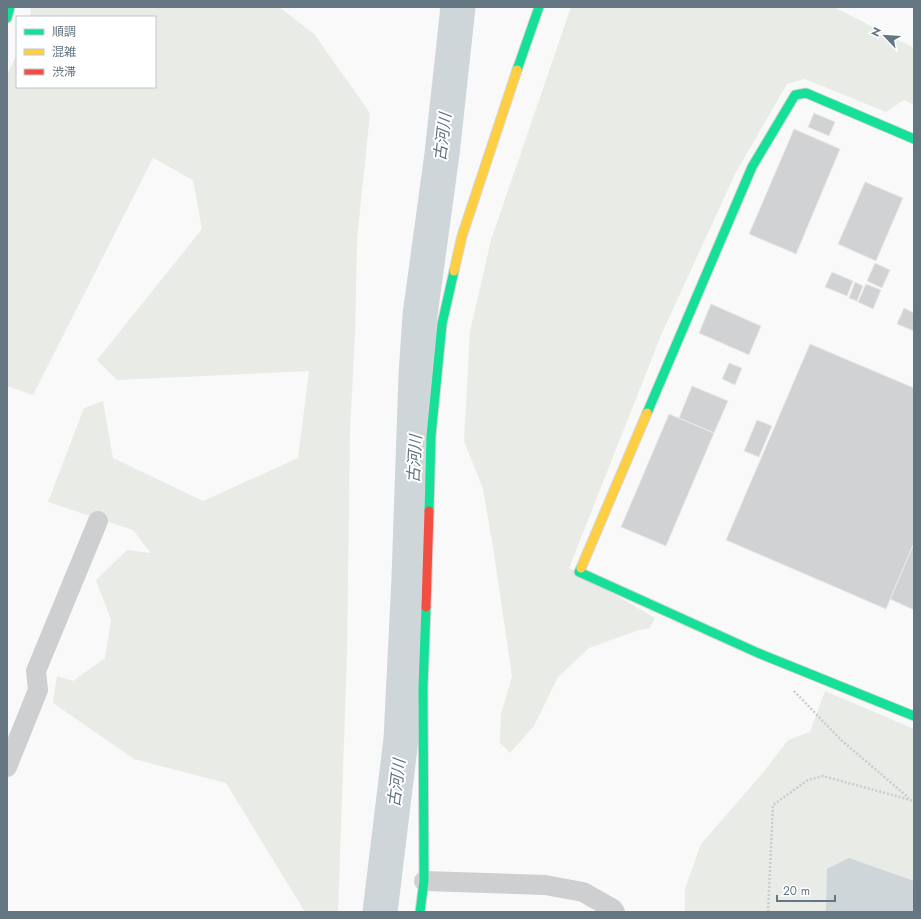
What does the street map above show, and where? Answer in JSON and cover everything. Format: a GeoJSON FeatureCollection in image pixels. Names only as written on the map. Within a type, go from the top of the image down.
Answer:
{"type":"FeatureCollection","features":[{"type":"Feature","properties":{"kind":"street"},"geometry":{"type":"LineString","coordinates":[[7,18],[10,7]]}},
{"type":"Feature","properties":{"kind":"street"},"geometry":{"type":"LineString","coordinates":[[420,912],[424,881],[423,687],[430,436],[442,324],[462,236],[539,7]]}},
{"type":"Feature","properties":{"kind":"street"},"geometry":{"type":"LineString","coordinates":[[914,139],[806,93],[795,95],[752,167],[579,572],[758,653],[914,716]]}},
{"type":"Feature","properties":{"kind":"street"},"geometry":{"type":"LineString","coordinates":[[7,768],[38,690],[36,671],[98,521]]}},
{"type":"Feature","properties":{"kind":"street"},"geometry":{"type":"LineString","coordinates":[[424,881],[545,885],[583,892],[613,909],[615,912]]}},
{"type":"Feature","properties":{"kind":"path"},"geometry":{"type":"LineString","coordinates":[[791,688],[841,740],[912,800]]}},
{"type":"Feature","properties":{"kind":"path"},"geometry":{"type":"LineString","coordinates":[[768,912],[773,804],[808,780],[823,776],[912,800]]}},
{"type":"Feature","properties":{"kind":"shaded area"},"geometry":{"type":"Polygon","coordinates":[[[31,7],[279,7],[314,34],[370,113],[357,240],[355,336],[350,428],[347,655],[338,912],[305,912],[226,783],[134,759],[53,703],[57,676],[73,681],[105,658],[111,620],[96,580],[127,550],[151,553],[133,530],[48,502],[84,408],[103,401],[113,458],[203,501],[298,458],[309,371],[117,380],[97,360],[202,229],[193,180],[153,158],[33,395],[7,386],[7,75],[16,56],[16,88],[156,88],[156,16],[30,16],[31,7]]]}},
{"type":"Feature","properties":{"kind":"shaded area"},"geometry":{"type":"Polygon","coordinates":[[[571,7],[834,7],[914,48],[914,105],[904,100],[886,112],[805,79],[787,84],[735,174],[662,333],[569,568],[655,618],[650,628],[636,631],[589,648],[558,677],[534,726],[510,753],[500,743],[501,714],[512,676],[493,547],[483,489],[464,441],[470,332],[491,240],[571,7]]]}},
{"type":"Feature","properties":{"kind":"shaded area"},"geometry":{"type":"Polygon","coordinates":[[[825,691],[914,729],[914,912],[685,912],[685,889],[701,844],[762,774],[788,740],[810,732],[825,691]]]}},
{"type":"Feature","properties":{"kind":"shaded area"},"geometry":{"type":"Polygon","coordinates":[[[849,858],[914,881],[914,912],[826,912],[827,869],[849,858]]]}},
{"type":"Feature","properties":{"kind":"building"},"geometry":{"type":"Polygon","coordinates":[[[814,113],[835,122],[829,136],[808,127],[814,113]]]}},
{"type":"Feature","properties":{"kind":"building"},"geometry":{"type":"Polygon","coordinates":[[[794,129],[840,149],[796,254],[749,234],[794,129]]]}},
{"type":"Feature","properties":{"kind":"building"},"geometry":{"type":"Polygon","coordinates":[[[865,182],[903,198],[876,261],[838,244],[865,182]]]}},
{"type":"Feature","properties":{"kind":"building"},"geometry":{"type":"Polygon","coordinates":[[[875,263],[890,270],[882,288],[867,281],[875,263]]]}},
{"type":"Feature","properties":{"kind":"building"},"geometry":{"type":"Polygon","coordinates":[[[832,272],[853,281],[847,296],[825,287],[832,272]]]}},
{"type":"Feature","properties":{"kind":"building"},"geometry":{"type":"Polygon","coordinates":[[[855,282],[863,286],[857,301],[849,298],[855,282]]]}},
{"type":"Feature","properties":{"kind":"building"},"geometry":{"type":"Polygon","coordinates":[[[866,284],[881,290],[873,309],[858,302],[866,284]]]}},
{"type":"Feature","properties":{"kind":"building"},"geometry":{"type":"Polygon","coordinates":[[[711,304],[761,326],[749,355],[699,333],[711,304]]]}},
{"type":"Feature","properties":{"kind":"building"},"geometry":{"type":"Polygon","coordinates":[[[904,308],[914,313],[914,331],[897,324],[904,308]]]}},
{"type":"Feature","properties":{"kind":"building"},"geometry":{"type":"Polygon","coordinates":[[[810,344],[914,388],[914,543],[886,609],[726,540],[810,344]]]}},
{"type":"Feature","properties":{"kind":"building"},"geometry":{"type":"Polygon","coordinates":[[[729,363],[742,368],[735,385],[722,379],[729,363]]]}},
{"type":"Feature","properties":{"kind":"building"},"geometry":{"type":"Polygon","coordinates":[[[692,386],[728,401],[714,433],[679,418],[692,386]]]}},
{"type":"Feature","properties":{"kind":"building"},"geometry":{"type":"Polygon","coordinates":[[[669,414],[714,433],[666,546],[621,527],[669,414]]]}},
{"type":"Feature","properties":{"kind":"building"},"geometry":{"type":"Polygon","coordinates":[[[757,420],[772,426],[759,457],[744,451],[757,420]]]}},
{"type":"Feature","properties":{"kind":"building"},"geometry":{"type":"Polygon","coordinates":[[[914,543],[914,610],[890,599],[914,543]]]}},
{"type":"Feature","properties":{"kind":"waterway","name":"古河川"},"geometry":{"type":"LineString","coordinates":[[380,912],[401,739],[409,578],[416,375],[420,315],[442,154],[458,7]]}},
{"type":"Feature","properties":{"kind":"traffic: fast"},"geometry":{"type":"LineString","coordinates":[[7,18],[10,7]]}},
{"type":"Feature","properties":{"kind":"traffic: fast"},"geometry":{"type":"LineString","coordinates":[[517,70],[539,7]]}},
{"type":"Feature","properties":{"kind":"traffic: fast"},"geometry":{"type":"LineString","coordinates":[[647,413],[752,167],[795,95],[806,93],[914,139]]}},
{"type":"Feature","properties":{"kind":"traffic: fast"},"geometry":{"type":"LineString","coordinates":[[429,511],[431,436],[442,324],[454,271]]}},
{"type":"Feature","properties":{"kind":"traffic: fast"},"geometry":{"type":"LineString","coordinates":[[581,568],[579,572],[758,653],[914,716]]}},
{"type":"Feature","properties":{"kind":"traffic: fast"},"geometry":{"type":"LineString","coordinates":[[420,912],[424,881],[423,687],[426,607]]}},
{"type":"Feature","properties":{"kind":"traffic: slow"},"geometry":{"type":"LineString","coordinates":[[454,271],[462,236],[517,70]]}},
{"type":"Feature","properties":{"kind":"traffic: slow"},"geometry":{"type":"LineString","coordinates":[[581,568],[647,413]]}},
{"type":"Feature","properties":{"kind":"traffic: jam"},"geometry":{"type":"LineString","coordinates":[[426,607],[429,511]]}}]}
